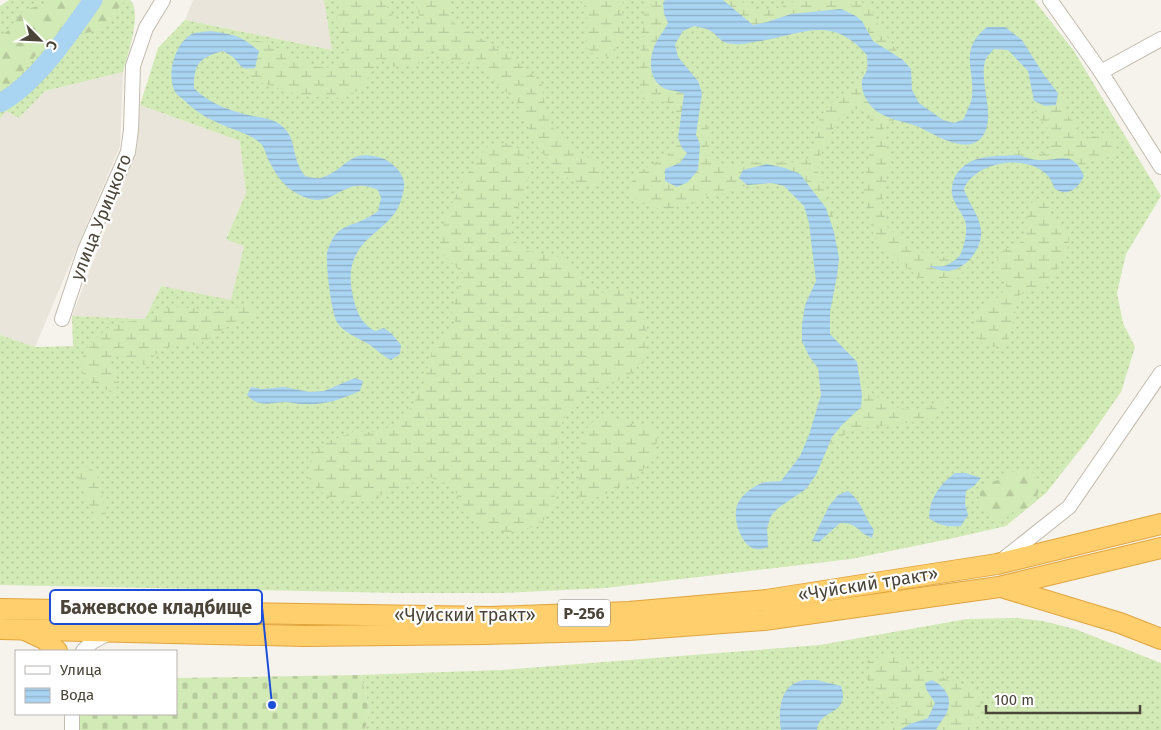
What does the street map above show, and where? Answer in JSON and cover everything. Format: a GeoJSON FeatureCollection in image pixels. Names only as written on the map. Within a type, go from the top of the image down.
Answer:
{"type":"FeatureCollection","features":[{"type":"Feature","properties":{"kind":"highway","name":"«Чуйский тракт»"},"geometry":{"type":"LineString","coordinates":[[0,609],[490,617],[629,612],[766,600],[997,564],[1161,524]]}},
{"type":"Feature","properties":{"kind":"highway","name":"«Чуйский тракт»"},"geometry":{"type":"LineString","coordinates":[[0,629],[304,636],[629,630],[764,620],[999,587],[1161,548]]}},
{"type":"Feature","properties":{"kind":"highway"},"geometry":{"type":"LineString","coordinates":[[999,587],[1120,623],[1161,639]]}},
{"type":"Feature","properties":{"kind":"highway"},"geometry":{"type":"LineString","coordinates":[[20,630],[44,639],[56,650]]}},
{"type":"Feature","properties":{"kind":"street","name":"улица Урицкого"},"geometry":{"type":"LineString","coordinates":[[62,319],[85,250],[128,152],[134,66],[146,28],[163,0]]}},
{"type":"Feature","properties":{"kind":"street"},"geometry":{"type":"LineString","coordinates":[[1050,0],[1101,72],[1161,166]]}},
{"type":"Feature","properties":{"kind":"street"},"geometry":{"type":"LineString","coordinates":[[1101,72],[1161,39]]}},
{"type":"Feature","properties":{"kind":"street"},"geometry":{"type":"LineString","coordinates":[[997,564],[1069,507],[1161,373]]}},
{"type":"Feature","properties":{"kind":"street"},"geometry":{"type":"LineString","coordinates":[[84,650],[92,642],[113,631]]}},
{"type":"Feature","properties":{"kind":"street"},"geometry":{"type":"LineString","coordinates":[[72,715],[72,730]]}},
{"type":"Feature","properties":{"kind":"shaded area"},"geometry":{"type":"Polygon","coordinates":[[[193,0],[324,0],[333,50],[185,20],[193,0]]]}},
{"type":"Feature","properties":{"kind":"shaded area"},"geometry":{"type":"Polygon","coordinates":[[[123,72],[120,146],[35,347],[0,335],[0,119],[6,111],[19,118],[45,91],[123,72]]]}},
{"type":"Feature","properties":{"kind":"shaded area"},"geometry":{"type":"Polygon","coordinates":[[[140,105],[240,141],[246,193],[226,238],[244,246],[231,301],[161,286],[145,319],[72,316],[137,148],[140,105]]]}},
{"type":"Feature","properties":{"kind":"green space"},"geometry":{"type":"Polygon","coordinates":[[[9,0],[130,0],[134,6],[135,24],[123,72],[45,91],[19,118],[6,111],[0,119],[0,6],[9,0]]]}},
{"type":"Feature","properties":{"kind":"green space"},"geometry":{"type":"Polygon","coordinates":[[[45,0],[125,0],[108,21],[97,30],[84,33],[69,27],[61,30],[47,41],[16,79],[0,89],[0,37],[6,33],[25,10],[42,6],[45,0]]]}},
{"type":"Feature","properties":{"kind":"green space"},"geometry":{"type":"Polygon","coordinates":[[[324,0],[1034,0],[1074,51],[1161,196],[1126,254],[1117,293],[1123,323],[1135,347],[1121,392],[1087,441],[1046,493],[1006,526],[851,559],[605,588],[501,593],[400,593],[0,585],[0,335],[35,347],[73,346],[72,316],[145,319],[161,286],[231,300],[244,246],[226,239],[246,193],[240,141],[140,105],[158,48],[185,20],[332,50],[324,0]]]}},
{"type":"Feature","properties":{"kind":"green space"},"geometry":{"type":"Polygon","coordinates":[[[342,0],[383,0],[402,31],[412,33],[420,18],[415,0],[447,0],[452,22],[505,52],[542,83],[547,113],[555,131],[568,146],[604,166],[598,183],[587,186],[563,175],[536,145],[516,101],[478,66],[441,58],[435,45],[425,61],[414,65],[394,67],[380,58],[360,90],[343,98],[302,96],[253,80],[239,66],[247,69],[259,51],[247,42],[259,41],[315,66],[327,68],[336,66],[344,59],[346,54],[346,45],[337,22],[337,13],[342,0]]]}},
{"type":"Feature","properties":{"kind":"green space"},"geometry":{"type":"Polygon","coordinates":[[[578,0],[623,0],[621,37],[613,55],[598,58],[585,46],[588,21],[584,5],[578,0]]]}},
{"type":"Feature","properties":{"kind":"green space"},"geometry":{"type":"Polygon","coordinates":[[[646,0],[665,0],[663,3],[664,13],[668,23],[662,35],[663,88],[676,90],[684,94],[681,119],[670,103],[643,99],[639,80],[646,0]]]}},
{"type":"Feature","properties":{"kind":"green space"},"geometry":{"type":"Polygon","coordinates":[[[723,0],[739,0],[756,12],[778,8],[798,0],[857,0],[870,6],[878,24],[903,60],[873,41],[862,21],[841,9],[791,14],[752,25],[723,0]]]}},
{"type":"Feature","properties":{"kind":"green space"},"geometry":{"type":"Polygon","coordinates":[[[862,80],[865,94],[872,106],[883,114],[896,119],[884,128],[884,140],[890,161],[882,202],[887,227],[901,239],[932,258],[959,256],[937,270],[966,262],[975,253],[967,268],[957,278],[945,282],[921,279],[907,268],[873,233],[863,188],[870,151],[870,119],[865,112],[856,109],[842,116],[834,127],[818,161],[818,175],[823,184],[833,215],[834,232],[826,208],[754,166],[743,170],[740,178],[747,185],[737,190],[705,195],[691,203],[674,208],[656,208],[639,202],[630,192],[632,180],[639,172],[667,156],[678,138],[682,148],[687,153],[680,163],[665,169],[688,182],[698,170],[700,159],[700,144],[696,135],[699,117],[707,127],[711,157],[720,164],[732,166],[763,161],[799,162],[804,160],[810,155],[818,123],[824,111],[862,80]]]}},
{"type":"Feature","properties":{"kind":"green space"},"geometry":{"type":"Polygon","coordinates":[[[1058,93],[1064,102],[1069,118],[1076,123],[1084,140],[1102,133],[1111,134],[1116,145],[1112,156],[1086,163],[1081,169],[1078,163],[1069,158],[1035,160],[1019,155],[995,156],[1024,150],[1040,153],[1048,152],[1051,145],[1051,133],[1035,113],[1034,101],[1045,106],[1056,105],[1058,93]]]}},
{"type":"Feature","properties":{"kind":"green space"},"geometry":{"type":"Polygon","coordinates":[[[508,143],[527,153],[530,170],[524,192],[512,222],[512,236],[521,250],[559,257],[576,269],[591,288],[604,293],[621,290],[637,299],[647,319],[645,359],[627,377],[589,391],[571,405],[559,429],[560,473],[553,504],[544,520],[532,527],[511,532],[492,531],[477,524],[463,512],[455,489],[430,477],[374,498],[360,501],[333,499],[320,491],[307,476],[311,457],[324,443],[353,432],[381,432],[406,416],[422,388],[434,345],[456,324],[452,312],[463,273],[440,252],[440,236],[447,214],[477,158],[490,144],[508,143]]]}},
{"type":"Feature","properties":{"kind":"green space"},"geometry":{"type":"Polygon","coordinates":[[[1035,199],[1047,199],[1051,203],[1048,215],[1066,230],[1068,245],[1061,263],[1049,280],[1037,291],[1027,289],[1019,296],[1006,345],[988,346],[980,340],[976,333],[975,319],[1005,289],[1007,282],[998,274],[996,265],[998,257],[1005,249],[1019,244],[1027,232],[1028,208],[1035,199]]]}},
{"type":"Feature","properties":{"kind":"green space"},"geometry":{"type":"Polygon","coordinates":[[[250,303],[255,311],[253,319],[232,324],[209,339],[192,346],[162,348],[145,365],[115,356],[108,362],[119,382],[114,394],[85,378],[81,365],[84,351],[113,324],[145,319],[159,310],[169,308],[181,307],[229,311],[250,303]]]}},
{"type":"Feature","properties":{"kind":"green space"},"geometry":{"type":"Polygon","coordinates":[[[860,379],[880,399],[896,407],[904,409],[924,408],[940,402],[946,402],[943,410],[923,420],[859,429],[829,445],[860,402],[862,393],[860,379]]]}},
{"type":"Feature","properties":{"kind":"green space"},"geometry":{"type":"Polygon","coordinates":[[[603,414],[634,425],[648,426],[658,435],[654,456],[632,484],[589,500],[578,496],[581,447],[584,434],[588,428],[603,414]]]}},
{"type":"Feature","properties":{"kind":"green space"},"geometry":{"type":"Polygon","coordinates":[[[86,466],[97,475],[106,513],[102,520],[96,518],[79,482],[80,472],[86,466]]]}},
{"type":"Feature","properties":{"kind":"green space"},"geometry":{"type":"Polygon","coordinates":[[[1019,468],[1032,471],[1040,482],[1036,498],[1027,508],[1015,510],[1006,518],[998,520],[982,506],[980,492],[990,482],[999,480],[1019,468]]]}},
{"type":"Feature","properties":{"kind":"green space"},"geometry":{"type":"Polygon","coordinates":[[[1017,618],[1043,621],[1075,629],[1161,663],[1161,730],[364,730],[367,723],[368,709],[360,675],[502,670],[820,645],[967,619],[1017,618]]]}},
{"type":"Feature","properties":{"kind":"green space"},"geometry":{"type":"Polygon","coordinates":[[[891,654],[902,658],[915,668],[931,671],[958,684],[976,687],[982,692],[975,730],[936,730],[948,708],[926,689],[935,703],[928,718],[910,724],[900,730],[881,730],[896,722],[900,714],[898,708],[868,682],[867,674],[873,668],[865,661],[891,654]]]}},
{"type":"Feature","properties":{"kind":"green space"},"geometry":{"type":"Polygon","coordinates":[[[360,675],[368,709],[367,723],[364,730],[76,730],[77,715],[178,715],[178,678],[360,675]]]}},
{"type":"Feature","properties":{"kind":"water"},"geometry":{"type":"Polygon","coordinates":[[[665,0],[723,0],[753,25],[791,14],[841,9],[862,21],[873,41],[903,60],[911,69],[912,90],[919,103],[943,120],[954,123],[964,119],[971,100],[970,52],[973,44],[987,27],[1005,27],[1022,40],[1058,93],[1056,105],[1045,106],[1034,101],[1028,71],[1008,50],[994,49],[986,59],[984,70],[988,111],[986,129],[982,137],[976,142],[959,144],[950,142],[919,127],[884,116],[873,108],[865,97],[862,86],[862,80],[867,70],[867,55],[853,42],[840,34],[827,30],[814,30],[737,44],[725,42],[709,30],[694,26],[683,31],[675,44],[678,57],[698,81],[702,93],[696,135],[700,144],[698,170],[688,182],[677,187],[665,181],[665,169],[680,163],[687,153],[682,148],[678,138],[684,94],[658,84],[651,69],[654,47],[668,23],[664,13],[663,3],[665,0]]]}},
{"type":"Feature","properties":{"kind":"water"},"geometry":{"type":"Polygon","coordinates":[[[211,31],[237,36],[259,51],[255,68],[247,69],[242,67],[233,57],[223,51],[203,59],[195,73],[194,88],[206,98],[219,105],[241,113],[269,119],[282,126],[289,134],[300,169],[305,176],[320,178],[329,175],[354,158],[370,155],[388,161],[402,176],[404,186],[399,207],[388,221],[362,245],[354,259],[351,277],[354,301],[359,315],[364,322],[375,331],[384,328],[401,345],[400,354],[391,360],[338,324],[331,301],[327,268],[329,246],[338,232],[378,211],[381,198],[378,190],[366,186],[356,186],[325,199],[317,200],[300,195],[279,178],[263,147],[258,142],[250,136],[204,116],[177,94],[172,85],[171,77],[174,60],[181,44],[192,34],[211,31]]]}},
{"type":"Feature","properties":{"kind":"water"},"geometry":{"type":"Polygon","coordinates":[[[1019,155],[1036,160],[1070,159],[1080,168],[1084,176],[1079,185],[1072,191],[1063,192],[1054,188],[1048,176],[1039,168],[1026,164],[1011,163],[983,170],[972,178],[964,189],[980,225],[981,232],[978,247],[968,261],[955,269],[943,271],[929,266],[948,264],[959,257],[963,248],[966,225],[954,202],[952,192],[952,184],[956,175],[962,168],[976,160],[993,156],[1019,155]]]}},
{"type":"Feature","properties":{"kind":"water"},"geometry":{"type":"Polygon","coordinates":[[[767,164],[800,174],[826,208],[834,232],[839,258],[830,312],[830,334],[857,362],[862,395],[861,407],[832,437],[816,475],[806,489],[778,508],[771,516],[767,528],[768,547],[754,549],[745,542],[738,530],[737,506],[745,494],[753,488],[764,482],[781,481],[800,456],[809,435],[821,395],[818,368],[809,356],[802,341],[805,305],[816,281],[809,223],[804,206],[784,186],[772,183],[747,185],[739,178],[743,170],[767,164]]]}},
{"type":"Feature","properties":{"kind":"water"},"geometry":{"type":"Polygon","coordinates":[[[355,378],[363,381],[360,391],[326,403],[303,404],[284,402],[264,404],[256,402],[247,395],[251,387],[262,389],[284,387],[310,392],[324,391],[355,378]]]}},
{"type":"Feature","properties":{"kind":"water"},"geometry":{"type":"Polygon","coordinates":[[[955,473],[966,473],[981,478],[966,491],[965,503],[968,515],[961,526],[936,523],[929,518],[933,498],[936,492],[955,473]]]}},
{"type":"Feature","properties":{"kind":"water"},"geometry":{"type":"Polygon","coordinates":[[[848,491],[857,499],[874,530],[872,538],[851,524],[840,523],[819,542],[812,541],[829,506],[838,495],[848,491]]]}},
{"type":"Feature","properties":{"kind":"water"},"geometry":{"type":"Polygon","coordinates":[[[817,680],[841,686],[842,702],[823,718],[817,730],[781,730],[780,714],[785,692],[796,682],[817,680]]]}},
{"type":"Feature","properties":{"kind":"water"},"geometry":{"type":"Polygon","coordinates":[[[932,680],[942,686],[948,695],[949,705],[944,718],[936,730],[900,730],[910,724],[928,718],[935,703],[926,689],[925,683],[932,680]]]}},
{"type":"Feature","properties":{"kind":"waterway"},"geometry":{"type":"LineString","coordinates":[[0,103],[14,94],[39,71],[63,42],[93,0]]}},
{"type":"Feature","properties":{"kind":"place","name":"Бажевское кладбище"},"geometry":{"type":"Point","coordinates":[272,705]}}]}
